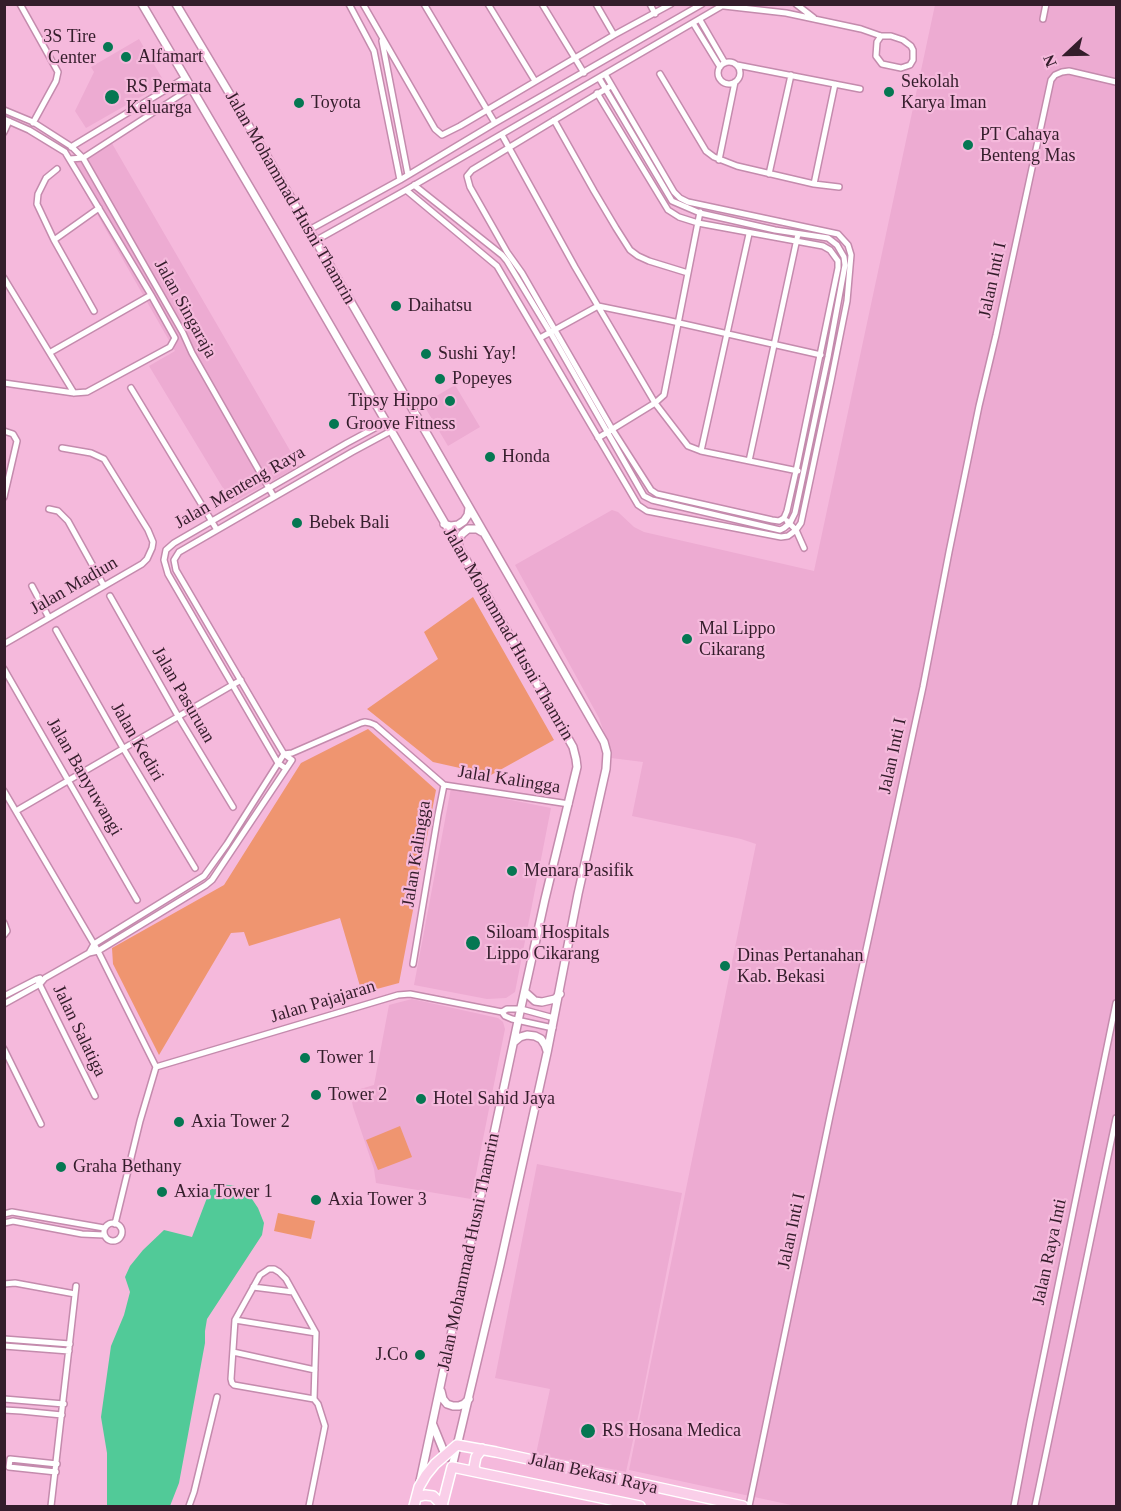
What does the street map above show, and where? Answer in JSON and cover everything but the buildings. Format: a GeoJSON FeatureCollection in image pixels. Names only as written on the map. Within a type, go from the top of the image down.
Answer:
{"type":"FeatureCollection","features":[{"type":"Feature","properties":{"kind":"main road","name":"Jalan Bekasi Raya"},"geometry":{"type":"LineString","coordinates":[[457,1445],[743,1506]]}},
{"type":"Feature","properties":{"kind":"main road"},"geometry":{"type":"LineString","coordinates":[[419,1487],[430,1469],[457,1445]]}},
{"type":"Feature","properties":{"kind":"main road"},"geometry":{"type":"LineString","coordinates":[[476,1471],[474,1462],[482,1449]]}},
{"type":"Feature","properties":{"kind":"main road","name":"Jalan Bekasi Raya"},"geometry":{"type":"LineString","coordinates":[[452,1467],[609,1503],[640,1506]]}},
{"type":"Feature","properties":{"kind":"main road","name":"Jalan Mohammad Husni Thamrin"},"geometry":{"type":"LineString","coordinates":[[442,1506],[452,1467]]}},
{"type":"Feature","properties":{"kind":"main road","name":"Jalan Mohammad Husni Thamrin"},"geometry":{"type":"LineString","coordinates":[[416,1502],[419,1487]]}},
{"type":"Feature","properties":{"kind":"main road"},"geometry":{"type":"LineString","coordinates":[[416,1502],[425,1495],[433,1496],[442,1506]]}},
{"type":"Feature","properties":{"kind":"street"},"geometry":{"type":"LineString","coordinates":[[20,4],[58,72],[56,81],[29,130]]}},
{"type":"Feature","properties":{"kind":"street","name":"Jalan Mohammad Husni Thamrin"},"geometry":{"type":"LineString","coordinates":[[142,4],[573,747],[576,759],[577,767],[518,1021],[419,1487]]}},
{"type":"Feature","properties":{"kind":"street","name":"Jalan Mohammad Husni Thamrin"},"geometry":{"type":"LineString","coordinates":[[177,4],[470,508],[604,742],[607,753],[606,769],[578,894],[553,1028],[501,1265],[452,1467]]}},
{"type":"Feature","properties":{"kind":"street"},"geometry":{"type":"LineString","coordinates":[[349,4],[374,51],[400,180]]}},
{"type":"Feature","properties":{"kind":"street"},"geometry":{"type":"LineString","coordinates":[[363,4],[439,134],[445,134],[487,111],[614,35],[671,4]]}},
{"type":"Feature","properties":{"kind":"street"},"geometry":{"type":"LineString","coordinates":[[424,4],[495,123]]}},
{"type":"Feature","properties":{"kind":"street"},"geometry":{"type":"LineString","coordinates":[[489,4],[535,81]]}},
{"type":"Feature","properties":{"kind":"street"},"geometry":{"type":"LineString","coordinates":[[542,4],[584,73]]}},
{"type":"Feature","properties":{"kind":"street"},"geometry":{"type":"LineString","coordinates":[[596,4],[614,35]]}},
{"type":"Feature","properties":{"kind":"street"},"geometry":{"type":"LineString","coordinates":[[650,4],[655,14]]}},
{"type":"Feature","properties":{"kind":"street"},"geometry":{"type":"LineString","coordinates":[[309,230],[400,180],[702,4]]}},
{"type":"Feature","properties":{"kind":"street"},"geometry":{"type":"LineString","coordinates":[[796,4],[815,19]]}},
{"type":"Feature","properties":{"kind":"street"},"geometry":{"type":"LineString","coordinates":[[1043,19],[1046,4]]}},
{"type":"Feature","properties":{"kind":"street"},"geometry":{"type":"LineString","coordinates":[[315,241],[724,5],[815,19],[881,36],[891,36],[911,46],[913,60],[910,65],[901,68],[882,64],[876,56],[877,42],[881,36]]}},
{"type":"Feature","properties":{"kind":"street"},"geometry":{"type":"LineString","coordinates":[[700,20],[722,65]]}},
{"type":"Feature","properties":{"kind":"street"},"geometry":{"type":"LineString","coordinates":[[693,23],[722,65]]}},
{"type":"Feature","properties":{"kind":"street"},"geometry":{"type":"LineString","coordinates":[[381,37],[408,175]]}},
{"type":"Feature","properties":{"kind":"street"},"geometry":{"type":"LineString","coordinates":[[638,41],[644,52]]}},
{"type":"Feature","properties":{"kind":"street"},"geometry":{"type":"LineString","coordinates":[[735,82],[730,84],[721,80],[718,71],[722,65],[731,62],[860,89]]}},
{"type":"Feature","properties":{"kind":"street"},"geometry":{"type":"LineString","coordinates":[[719,160],[735,82],[740,74],[737,65]]}},
{"type":"Feature","properties":{"kind":"street","name":"Jalan Inti I"},"geometry":{"type":"LineString","coordinates":[[749,1506],[830,1116],[923,687],[977,417],[1051,80],[1055,75],[1069,71],[1116,81]]}},
{"type":"Feature","properties":{"kind":"street"},"geometry":{"type":"LineString","coordinates":[[605,74],[608,87]]}},
{"type":"Feature","properties":{"kind":"street"},"geometry":{"type":"LineString","coordinates":[[660,74],[706,151],[719,160],[769,174],[839,188]]}},
{"type":"Feature","properties":{"kind":"street"},"geometry":{"type":"LineString","coordinates":[[769,174],[790,75]]}},
{"type":"Feature","properties":{"kind":"street"},"geometry":{"type":"LineString","coordinates":[[65,152],[185,78]]}},
{"type":"Feature","properties":{"kind":"street"},"geometry":{"type":"LineString","coordinates":[[406,190],[497,266],[638,506],[647,511],[781,537],[788,536],[801,523],[847,301],[851,255],[848,245],[838,234],[688,202],[680,198],[636,134],[608,87],[599,78]]}},
{"type":"Feature","properties":{"kind":"street"},"geometry":{"type":"LineString","coordinates":[[814,184],[835,84]]}},
{"type":"Feature","properties":{"kind":"street"},"geometry":{"type":"LineString","coordinates":[[608,87],[472,170],[466,178],[508,257],[610,430],[644,496],[652,500],[780,530],[790,524],[795,513],[828,357],[844,257],[837,245],[828,238],[775,230],[700,213],[672,201],[659,181],[636,134]]}},
{"type":"Feature","properties":{"kind":"street"},"geometry":{"type":"LineString","coordinates":[[70,159],[83,158],[191,88]]}},
{"type":"Feature","properties":{"kind":"street"},"geometry":{"type":"LineString","coordinates":[[597,93],[668,210],[679,217],[698,223],[823,246],[830,250],[838,261],[796,471],[784,518],[779,521],[772,520],[657,494],[651,490],[610,430]]}},
{"type":"Feature","properties":{"kind":"street","name":"Jalan Singaraja"},"geometry":{"type":"LineString","coordinates":[[4,110],[33,122],[72,147],[83,158],[274,497]]}},
{"type":"Feature","properties":{"kind":"street"},"geometry":{"type":"LineString","coordinates":[[510,115],[516,126]]}},
{"type":"Feature","properties":{"kind":"street"},"geometry":{"type":"LineString","coordinates":[[4,132],[7,120],[29,130],[65,152],[175,338],[170,347],[87,392],[74,393],[4,383]]}},
{"type":"Feature","properties":{"kind":"street"},"geometry":{"type":"LineString","coordinates":[[554,120],[608,216],[630,250],[649,261],[688,273]]}},
{"type":"Feature","properties":{"kind":"street"},"geometry":{"type":"LineString","coordinates":[[502,135],[655,403],[688,446],[701,451],[803,472]]}},
{"type":"Feature","properties":{"kind":"street"},"geometry":{"type":"LineString","coordinates":[[57,169],[46,178],[36,199],[42,217],[94,311]]}},
{"type":"Feature","properties":{"kind":"street"},"geometry":{"type":"LineString","coordinates":[[653,186],[659,181]]}},
{"type":"Feature","properties":{"kind":"street"},"geometry":{"type":"LineString","coordinates":[[414,185],[508,257]]}},
{"type":"Feature","properties":{"kind":"street"},"geometry":{"type":"LineString","coordinates":[[368,198],[374,208]]}},
{"type":"Feature","properties":{"kind":"street"},"geometry":{"type":"LineString","coordinates":[[598,438],[664,395],[703,205]]}},
{"type":"Feature","properties":{"kind":"street"},"geometry":{"type":"LineString","coordinates":[[54,240],[99,208]]}},
{"type":"Feature","properties":{"kind":"street"},"geometry":{"type":"LineString","coordinates":[[775,230],[777,222]]}},
{"type":"Feature","properties":{"kind":"street"},"geometry":{"type":"LineString","coordinates":[[701,451],[749,234]]}},
{"type":"Feature","properties":{"kind":"street"},"geometry":{"type":"LineString","coordinates":[[749,461],[798,234]]}},
{"type":"Feature","properties":{"kind":"street"},"geometry":{"type":"LineString","coordinates":[[4,278],[74,393]]}},
{"type":"Feature","properties":{"kind":"street"},"geometry":{"type":"LineString","coordinates":[[51,352],[151,295]]}},
{"type":"Feature","properties":{"kind":"street"},"geometry":{"type":"LineString","coordinates":[[839,299],[847,301]]}},
{"type":"Feature","properties":{"kind":"street"},"geometry":{"type":"LineString","coordinates":[[540,338],[598,306],[828,357]]}},
{"type":"Feature","properties":{"kind":"street"},"geometry":{"type":"LineString","coordinates":[[131,388],[218,530]]}},
{"type":"Feature","properties":{"kind":"street"},"geometry":{"type":"LineString","coordinates":[[817,407],[824,410]]}},
{"type":"Feature","properties":{"kind":"street","name":"Jalan Menteng Raya"},"geometry":{"type":"LineString","coordinates":[[285,768],[279,763],[168,574],[164,560],[166,550],[174,543],[386,422]]}},
{"type":"Feature","properties":{"kind":"street"},"geometry":{"type":"LineString","coordinates":[[4,431],[13,434],[17,441],[4,497]]}},
{"type":"Feature","properties":{"kind":"street","name":"Jalan Menteng Raya"},"geometry":{"type":"LineString","coordinates":[[292,760],[284,754],[176,570],[174,560],[179,552],[391,431]]}},
{"type":"Feature","properties":{"kind":"street","name":"Jalan Madiun"},"geometry":{"type":"LineString","coordinates":[[4,644],[142,564],[152,548],[153,543],[148,530],[104,459],[91,453],[62,448]]}},
{"type":"Feature","properties":{"kind":"street"},"geometry":{"type":"LineString","coordinates":[[444,524],[458,525],[464,521],[470,508]]}},
{"type":"Feature","properties":{"kind":"street"},"geometry":{"type":"LineString","coordinates":[[49,509],[58,511],[68,520],[104,586]]}},
{"type":"Feature","properties":{"kind":"street"},"geometry":{"type":"LineString","coordinates":[[784,518],[796,530],[804,548]]}},
{"type":"Feature","properties":{"kind":"street"},"geometry":{"type":"LineString","coordinates":[[459,549],[458,541],[468,529],[477,529],[484,533]]}},
{"type":"Feature","properties":{"kind":"street"},"geometry":{"type":"LineString","coordinates":[[32,586],[49,618]]}},
{"type":"Feature","properties":{"kind":"street","name":"Jalan Pasuruan"},"geometry":{"type":"LineString","coordinates":[[110,596],[178,717],[233,807]]}},
{"type":"Feature","properties":{"kind":"street","name":"Jalan Kediri"},"geometry":{"type":"LineString","coordinates":[[56,630],[195,868]]}},
{"type":"Feature","properties":{"kind":"street","name":"Jalan Banyuwangi"},"geometry":{"type":"LineString","coordinates":[[4,669],[137,900]]}},
{"type":"Feature","properties":{"kind":"street"},"geometry":{"type":"LineString","coordinates":[[16,811],[241,680]]}},
{"type":"Feature","properties":{"kind":"street","name":"Jalan Kalingga"},"geometry":{"type":"LineString","coordinates":[[284,754],[365,722],[370,723],[444,785],[413,963]]}},
{"type":"Feature","properties":{"kind":"street"},"geometry":{"type":"LineString","coordinates":[[4,996],[45,978],[89,953],[98,951],[212,880],[292,760],[293,752]]}},
{"type":"Feature","properties":{"kind":"street"},"geometry":{"type":"LineString","coordinates":[[89,953],[94,944],[204,876],[284,754]]}},
{"type":"Feature","properties":{"kind":"street","name":"Jalal Kalingga"},"geometry":{"type":"LineString","coordinates":[[444,785],[568,804]]}},
{"type":"Feature","properties":{"kind":"street"},"geometry":{"type":"LineString","coordinates":[[4,791],[98,951],[156,1067],[142,1112],[115,1224]]}},
{"type":"Feature","properties":{"kind":"street"},"geometry":{"type":"LineString","coordinates":[[4,923],[7,931],[4,935]]}},
{"type":"Feature","properties":{"kind":"street"},"geometry":{"type":"LineString","coordinates":[[4,1004],[38,981]]}},
{"type":"Feature","properties":{"kind":"street","name":"Jalan Salatiga"},"geometry":{"type":"LineString","coordinates":[[38,981],[95,1096]]}},
{"type":"Feature","properties":{"kind":"street"},"geometry":{"type":"LineString","coordinates":[[525,992],[529,997],[542,1002],[555,999],[560,994]]}},
{"type":"Feature","properties":{"kind":"street","name":"Jalan Pajajaran"},"geometry":{"type":"LineString","coordinates":[[156,1067],[398,995],[410,994],[502,1012],[518,1021],[553,1028]]}},
{"type":"Feature","properties":{"kind":"street","name":"Jalan Raya Inti"},"geometry":{"type":"LineString","coordinates":[[1014,1506],[1116,1003]]}},
{"type":"Feature","properties":{"kind":"street","name":"Jalan Pajajaran"},"geometry":{"type":"LineString","coordinates":[[502,1012],[507,1009],[521,1009],[554,1018]]}},
{"type":"Feature","properties":{"kind":"street"},"geometry":{"type":"LineString","coordinates":[[514,1042],[520,1037],[535,1036],[545,1045],[547,1053]]}},
{"type":"Feature","properties":{"kind":"street"},"geometry":{"type":"LineString","coordinates":[[4,1049],[41,1124]]}},
{"type":"Feature","properties":{"kind":"street","name":"Jalan Raya Inti"},"geometry":{"type":"LineString","coordinates":[[1035,1506],[1116,1118]]}},
{"type":"Feature","properties":{"kind":"street"},"geometry":{"type":"LineString","coordinates":[[4,1214],[12,1212],[104,1231]]}},
{"type":"Feature","properties":{"kind":"street"},"geometry":{"type":"LineString","coordinates":[[4,1222],[13,1221],[82,1234],[104,1231],[109,1224],[115,1224],[120,1227],[122,1234],[113,1242],[107,1240],[104,1231]]}},
{"type":"Feature","properties":{"kind":"street"},"geometry":{"type":"LineString","coordinates":[[309,1506],[325,1426],[318,1404],[314,1399],[316,1333],[286,1279],[274,1269],[269,1269],[263,1272],[253,1287],[235,1320],[231,1379],[234,1385],[314,1399]]}},
{"type":"Feature","properties":{"kind":"street"},"geometry":{"type":"LineString","coordinates":[[4,1284],[15,1283],[75,1294]]}},
{"type":"Feature","properties":{"kind":"street"},"geometry":{"type":"LineString","coordinates":[[51,1506],[76,1286]]}},
{"type":"Feature","properties":{"kind":"street"},"geometry":{"type":"LineString","coordinates":[[253,1287],[293,1292]]}},
{"type":"Feature","properties":{"kind":"street"},"geometry":{"type":"LineString","coordinates":[[235,1320],[316,1333]]}},
{"type":"Feature","properties":{"kind":"street"},"geometry":{"type":"LineString","coordinates":[[4,1339],[70,1344]]}},
{"type":"Feature","properties":{"kind":"street"},"geometry":{"type":"LineString","coordinates":[[4,1346],[69,1351]]}},
{"type":"Feature","properties":{"kind":"street"},"geometry":{"type":"LineString","coordinates":[[233,1352],[315,1370]]}},
{"type":"Feature","properties":{"kind":"street"},"geometry":{"type":"LineString","coordinates":[[441,1388],[441,1394],[447,1404],[459,1406],[469,1399]]}},
{"type":"Feature","properties":{"kind":"street"},"geometry":{"type":"LineString","coordinates":[[189,1506],[217,1397]]}},
{"type":"Feature","properties":{"kind":"street"},"geometry":{"type":"LineString","coordinates":[[4,1398],[64,1404]]}},
{"type":"Feature","properties":{"kind":"street"},"geometry":{"type":"LineString","coordinates":[[4,1410],[62,1415]]}},
{"type":"Feature","properties":{"kind":"street"},"geometry":{"type":"LineString","coordinates":[[433,1424],[452,1467]]}},
{"type":"Feature","properties":{"kind":"street"},"geometry":{"type":"LineString","coordinates":[[56,1472],[9,1467],[9,1459],[57,1464]]}},
{"type":"Feature","properties":{"kind":"shaded area"},"geometry":{"type":"Polygon","coordinates":[[[935,5],[1116,5],[1116,1506],[796,1506],[629,1470],[756,844],[632,816],[643,762],[611,758],[599,718],[515,565],[612,510],[644,532],[814,571],[935,5]]]}},
{"type":"Feature","properties":{"kind":"shaded area","name":"RS Permata Keluarga"},"geometry":{"type":"Polygon","coordinates":[[[139,39],[165,83],[86,128],[75,111],[94,72],[91,67],[139,39]]]}},
{"type":"Feature","properties":{"kind":"shaded area"},"geometry":{"type":"Polygon","coordinates":[[[110,140],[299,466],[232,503],[149,366],[175,351],[69,165],[110,140]]]}},
{"type":"Feature","properties":{"kind":"shaded area"},"geometry":{"type":"Polygon","coordinates":[[[455,385],[480,427],[448,446],[423,404],[455,385]]]}},
{"type":"Feature","properties":{"kind":"shaded area"},"geometry":{"type":"Polygon","coordinates":[[[473,597],[554,740],[491,775],[433,762],[367,709],[438,659],[424,632],[473,597]]]}},
{"type":"Feature","properties":{"kind":"shaded area"},"geometry":{"type":"Polygon","coordinates":[[[368,729],[436,790],[399,983],[362,993],[340,918],[249,946],[244,932],[231,933],[159,1055],[113,964],[112,948],[224,885],[301,763],[368,729]]]}},
{"type":"Feature","properties":{"kind":"shaded area"},"geometry":{"type":"Polygon","coordinates":[[[451,788],[551,808],[515,992],[506,998],[487,999],[414,985],[451,788]]]}},
{"type":"Feature","properties":{"kind":"shaded area","name":"Hotel Sahid Jaya"},"geometry":{"type":"Polygon","coordinates":[[[412,999],[498,1018],[503,1022],[505,1029],[471,1199],[376,1183],[374,1169],[353,1107],[350,1092],[374,1085],[389,1005],[412,999]]]}},
{"type":"Feature","properties":{"kind":"shaded area"},"geometry":{"type":"Polygon","coordinates":[[[400,1126],[412,1157],[378,1170],[366,1140],[400,1126]]]}},
{"type":"Feature","properties":{"kind":"shaded area"},"geometry":{"type":"Polygon","coordinates":[[[537,1164],[682,1193],[626,1472],[536,1454],[550,1389],[495,1378],[537,1164]]]}},
{"type":"Feature","properties":{"kind":"shaded area"},"geometry":{"type":"Polygon","coordinates":[[[221,1184],[235,1186],[248,1193],[264,1223],[262,1235],[207,1319],[205,1343],[179,1483],[170,1506],[107,1506],[107,1453],[101,1417],[111,1346],[124,1315],[130,1292],[125,1277],[130,1266],[143,1250],[164,1230],[192,1237],[210,1190],[221,1184]]]}},
{"type":"Feature","properties":{"kind":"shaded area"},"geometry":{"type":"Polygon","coordinates":[[[278,1213],[315,1221],[311,1239],[274,1231],[278,1213]]]}},
{"type":"Feature","properties":{"kind":"place","name":"3S Tire Center"},"geometry":{"type":"Point","coordinates":[108,47]}},
{"type":"Feature","properties":{"kind":"place","name":"Alfamart"},"geometry":{"type":"Point","coordinates":[126,57]}},
{"type":"Feature","properties":{"kind":"place","name":"Sekolah Karya Iman"},"geometry":{"type":"Point","coordinates":[889,92]}},
{"type":"Feature","properties":{"kind":"place","name":"RS Permata Keluarga"},"geometry":{"type":"Point","coordinates":[112,97]}},
{"type":"Feature","properties":{"kind":"place","name":"Toyota"},"geometry":{"type":"Point","coordinates":[299,103]}},
{"type":"Feature","properties":{"kind":"place","name":"PT Cahaya Benteng Mas"},"geometry":{"type":"Point","coordinates":[968,145]}},
{"type":"Feature","properties":{"kind":"place","name":"Daihatsu"},"geometry":{"type":"Point","coordinates":[396,306]}},
{"type":"Feature","properties":{"kind":"place","name":"Sushi Yay!"},"geometry":{"type":"Point","coordinates":[426,354]}},
{"type":"Feature","properties":{"kind":"place","name":"Popeyes"},"geometry":{"type":"Point","coordinates":[440,379]}},
{"type":"Feature","properties":{"kind":"place","name":"Tipsy Hippo"},"geometry":{"type":"Point","coordinates":[450,401]}},
{"type":"Feature","properties":{"kind":"place","name":"Groove Fitness"},"geometry":{"type":"Point","coordinates":[334,424]}},
{"type":"Feature","properties":{"kind":"place","name":"Honda"},"geometry":{"type":"Point","coordinates":[490,457]}},
{"type":"Feature","properties":{"kind":"place","name":"Bebek Bali"},"geometry":{"type":"Point","coordinates":[297,523]}},
{"type":"Feature","properties":{"kind":"place","name":"Mal Lippo Cikarang"},"geometry":{"type":"Point","coordinates":[687,639]}},
{"type":"Feature","properties":{"kind":"place","name":"Menara Pasifik"},"geometry":{"type":"Point","coordinates":[512,871]}},
{"type":"Feature","properties":{"kind":"place","name":"Siloam Hospitals Lippo Cikarang"},"geometry":{"type":"Point","coordinates":[473,943]}},
{"type":"Feature","properties":{"kind":"place","name":"Dinas Pertanahan Kab. Bekasi"},"geometry":{"type":"Point","coordinates":[725,966]}},
{"type":"Feature","properties":{"kind":"place","name":"Tower 1"},"geometry":{"type":"Point","coordinates":[305,1058]}},
{"type":"Feature","properties":{"kind":"place","name":"Tower 2"},"geometry":{"type":"Point","coordinates":[316,1095]}},
{"type":"Feature","properties":{"kind":"place","name":"Hotel Sahid Jaya"},"geometry":{"type":"Point","coordinates":[421,1099]}},
{"type":"Feature","properties":{"kind":"place","name":"Axia Tower 2"},"geometry":{"type":"Point","coordinates":[179,1122]}},
{"type":"Feature","properties":{"kind":"place","name":"Graha Bethany"},"geometry":{"type":"Point","coordinates":[61,1167]}},
{"type":"Feature","properties":{"kind":"place","name":"Axia Tower 1"},"geometry":{"type":"Point","coordinates":[162,1192]}},
{"type":"Feature","properties":{"kind":"place","name":"Axia Tower 3"},"geometry":{"type":"Point","coordinates":[316,1200]}},
{"type":"Feature","properties":{"kind":"place","name":"J.Co"},"geometry":{"type":"Point","coordinates":[420,1355]}},
{"type":"Feature","properties":{"kind":"place","name":"RS Hosana Medica"},"geometry":{"type":"Point","coordinates":[588,1431]}}]}
